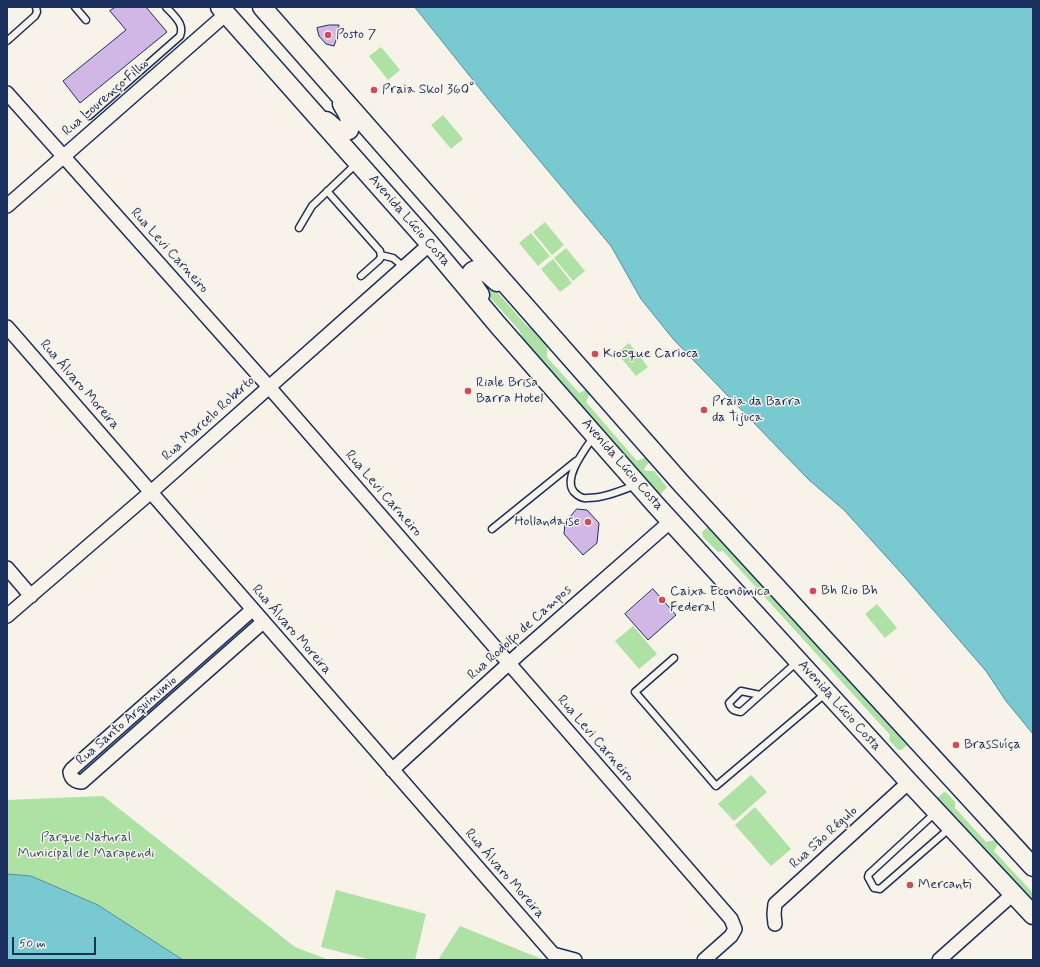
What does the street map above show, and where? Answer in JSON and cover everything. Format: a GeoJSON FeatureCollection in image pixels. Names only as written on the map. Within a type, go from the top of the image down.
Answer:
{"type":"FeatureCollection","features":[{"type":"Feature","properties":{"kind":"main road"},"geometry":{"type":"LineString","coordinates":[[262,7],[680,482],[1033,866]]}},
{"type":"Feature","properties":{"kind":"main road","name":"Avenida Lúcio Costa"},"geometry":{"type":"LineString","coordinates":[[223,11],[430,244],[497,324],[671,521],[936,812],[1033,915]]}},
{"type":"Feature","properties":{"kind":"main road"},"geometry":{"type":"LineString","coordinates":[[304,102],[339,132],[350,130],[352,124],[350,117],[328,83]]}},
{"type":"Feature","properties":{"kind":"main road"},"geometry":{"type":"LineString","coordinates":[[497,324],[471,280],[470,276],[474,270],[482,270],[530,310]]}},
{"type":"Feature","properties":{"kind":"street","name":"Rua Lourenço Filho"},"geometry":{"type":"LineString","coordinates":[[7,206],[223,11]]}},
{"type":"Feature","properties":{"kind":"street","name":"Rua Levi Carneiro"},"geometry":{"type":"LineString","coordinates":[[7,93],[269,388],[731,919],[734,929],[731,936],[704,960]]}},
{"type":"Feature","properties":{"kind":"street","name":"Rua Marcelo Roberto"},"geometry":{"type":"LineString","coordinates":[[7,616],[151,492],[430,244]]}},
{"type":"Feature","properties":{"kind":"street","name":"Rua Álvaro Moreira"},"geometry":{"type":"LineString","coordinates":[[7,327],[552,954],[575,960]]}},
{"type":"Feature","properties":{"kind":"street","name":"Rua Rodolfo de Campos"},"geometry":{"type":"LineString","coordinates":[[392,770],[509,663],[671,521]]}},
{"type":"Feature","properties":{"kind":"street"},"geometry":{"type":"LineString","coordinates":[[7,568],[31,596]]}},
{"type":"Feature","properties":{"kind":"street","name":"Rua Santo Arquinimio"},"geometry":{"type":"LineString","coordinates":[[252,610],[72,769],[70,772],[73,779],[79,782],[85,780],[263,622]]}},
{"type":"Feature","properties":{"kind":"street","name":"Rua São Régulo"},"geometry":{"type":"LineString","coordinates":[[774,924],[775,904],[909,782]]}},
{"type":"Feature","properties":{"kind":"street"},"geometry":{"type":"LineString","coordinates":[[939,960],[1013,894]]}},
{"type":"Feature","properties":{"kind":"lane"},"geometry":{"type":"LineString","coordinates":[[7,41],[35,16],[37,12],[36,7]]}},
{"type":"Feature","properties":{"kind":"lane"},"geometry":{"type":"LineString","coordinates":[[75,7],[86,20]]}},
{"type":"Feature","properties":{"kind":"lane"},"geometry":{"type":"LineString","coordinates":[[89,116],[180,36],[182,27],[179,21],[166,7]]}},
{"type":"Feature","properties":{"kind":"lane"},"geometry":{"type":"LineString","coordinates":[[299,228],[309,208],[357,163]]}},
{"type":"Feature","properties":{"kind":"lane"},"geometry":{"type":"LineString","coordinates":[[327,191],[380,251],[381,255],[379,260],[361,276]]}},
{"type":"Feature","properties":{"kind":"lane"},"geometry":{"type":"LineString","coordinates":[[381,255],[393,258],[404,268]]}},
{"type":"Feature","properties":{"kind":"lane"},"geometry":{"type":"LineString","coordinates":[[492,529],[577,460],[595,435]]}},
{"type":"Feature","properties":{"kind":"lane"},"geometry":{"type":"LineString","coordinates":[[577,460],[571,478],[572,489],[577,495],[586,499],[605,496],[638,484]]}},
{"type":"Feature","properties":{"kind":"lane"},"geometry":{"type":"LineString","coordinates":[[674,658],[635,692],[716,786],[827,692]]}},
{"type":"Feature","properties":{"kind":"lane"},"geometry":{"type":"LineString","coordinates":[[760,696],[741,691],[729,703],[734,711],[741,712],[760,696],[798,661]]}},
{"type":"Feature","properties":{"kind":"lane"},"geometry":{"type":"LineString","coordinates":[[936,812],[869,874],[868,877],[874,888],[880,889],[951,827]]}},
{"type":"Feature","properties":{"kind":"green space"},"geometry":{"type":"Polygon","coordinates":[[[381,47],[400,70],[388,80],[369,56],[381,47]]]}},
{"type":"Feature","properties":{"kind":"green space"},"geometry":{"type":"Polygon","coordinates":[[[443,115],[463,139],[451,149],[431,125],[443,115]]]}},
{"type":"Feature","properties":{"kind":"green space"},"geometry":{"type":"Polygon","coordinates":[[[545,222],[564,245],[552,255],[533,232],[545,222]]]}},
{"type":"Feature","properties":{"kind":"green space"},"geometry":{"type":"Polygon","coordinates":[[[531,233],[550,256],[538,266],[519,243],[531,233]]]}},
{"type":"Feature","properties":{"kind":"green space"},"geometry":{"type":"Polygon","coordinates":[[[566,248],[585,271],[573,281],[554,258],[566,248]]]}},
{"type":"Feature","properties":{"kind":"green space"},"geometry":{"type":"Polygon","coordinates":[[[553,259],[572,283],[560,292],[541,269],[553,259]]]}},
{"type":"Feature","properties":{"kind":"green space"},"geometry":{"type":"Polygon","coordinates":[[[479,278],[485,278],[526,325],[541,334],[547,340],[547,357],[579,393],[588,389],[590,392],[586,402],[637,461],[646,457],[650,461],[644,469],[646,471],[654,471],[667,487],[658,497],[527,347],[519,330],[478,284],[479,278]]]}},
{"type":"Feature","properties":{"kind":"green space"},"geometry":{"type":"Polygon","coordinates":[[[629,343],[648,367],[636,376],[617,353],[629,343]]]}},
{"type":"Feature","properties":{"kind":"green space"},"geometry":{"type":"Polygon","coordinates":[[[711,524],[910,743],[901,750],[897,749],[889,740],[890,735],[723,551],[718,552],[703,537],[702,532],[711,524]]]}},
{"type":"Feature","properties":{"kind":"green space"},"geometry":{"type":"Polygon","coordinates":[[[877,604],[897,628],[885,638],[865,614],[877,604]]]}},
{"type":"Feature","properties":{"kind":"green space"},"geometry":{"type":"Polygon","coordinates":[[[633,626],[657,654],[639,669],[615,641],[633,626]]]}},
{"type":"Feature","properties":{"kind":"green space"},"geometry":{"type":"Polygon","coordinates":[[[751,775],[767,792],[734,821],[718,804],[751,775]]]}},
{"type":"Feature","properties":{"kind":"green space"},"geometry":{"type":"Polygon","coordinates":[[[944,792],[947,793],[955,802],[955,808],[986,842],[995,840],[998,843],[994,851],[1033,893],[1033,906],[935,800],[944,792]]]}},
{"type":"Feature","properties":{"kind":"green space","name":"Parque Natural Municipal de Marapendi"},"geometry":{"type":"Polygon","coordinates":[[[103,796],[295,947],[329,960],[183,960],[98,905],[31,876],[7,874],[7,800],[103,796]]]}},
{"type":"Feature","properties":{"kind":"green space"},"geometry":{"type":"Polygon","coordinates":[[[755,807],[791,849],[771,866],[735,825],[755,807]]]}},
{"type":"Feature","properties":{"kind":"green space"},"geometry":{"type":"Polygon","coordinates":[[[336,890],[426,914],[415,960],[371,960],[321,947],[336,890]]]}},
{"type":"Feature","properties":{"kind":"green space"},"geometry":{"type":"Polygon","coordinates":[[[460,926],[544,960],[438,960],[460,926]]]}},
{"type":"Feature","properties":{"kind":"water"},"geometry":{"type":"Polygon","coordinates":[[[415,7],[1033,7],[1033,734],[1006,701],[986,671],[903,575],[844,510],[809,480],[674,340],[641,299],[611,246],[489,100],[415,7]]]}},
{"type":"Feature","properties":{"kind":"water"},"geometry":{"type":"Polygon","coordinates":[[[7,874],[31,876],[98,905],[183,960],[7,960],[7,874]]]}},
{"type":"Feature","properties":{"kind":"building"},"geometry":{"type":"Polygon","coordinates":[[[116,7],[146,7],[167,32],[80,103],[63,81],[126,30],[110,11],[116,7]]]}},
{"type":"Feature","properties":{"kind":"building","name":"Posto 7"},"geometry":{"type":"Polygon","coordinates":[[[329,25],[339,25],[338,35],[334,46],[326,44],[319,36],[317,28],[329,25]]]}},
{"type":"Feature","properties":{"kind":"building"},"geometry":{"type":"Polygon","coordinates":[[[577,509],[587,510],[599,523],[597,543],[583,555],[564,534],[565,523],[577,509]]]}},
{"type":"Feature","properties":{"kind":"building"},"geometry":{"type":"Polygon","coordinates":[[[653,589],[676,615],[648,640],[625,614],[653,589]]]}},
{"type":"Feature","properties":{"kind":"place","name":"Posto 7"},"geometry":{"type":"Point","coordinates":[328,35]}},
{"type":"Feature","properties":{"kind":"place","name":"Praia Skol 360°"},"geometry":{"type":"Point","coordinates":[374,90]}},
{"type":"Feature","properties":{"kind":"place","name":"Kiosque Carioca"},"geometry":{"type":"Point","coordinates":[595,354]}},
{"type":"Feature","properties":{"kind":"place","name":"Riale Brisa Barra Hotel"},"geometry":{"type":"Point","coordinates":[468,391]}},
{"type":"Feature","properties":{"kind":"place","name":"Praia da Barra da Tijuca"},"geometry":{"type":"Point","coordinates":[704,410]}},
{"type":"Feature","properties":{"kind":"place","name":"Hollandaise"},"geometry":{"type":"Point","coordinates":[588,522]}},
{"type":"Feature","properties":{"kind":"place","name":"Bh Rio Bh"},"geometry":{"type":"Point","coordinates":[813,591]}},
{"type":"Feature","properties":{"kind":"place","name":"Caixa Econômica Federal"},"geometry":{"type":"Point","coordinates":[662,600]}},
{"type":"Feature","properties":{"kind":"place","name":"BrasSuíça"},"geometry":{"type":"Point","coordinates":[956,745]}},
{"type":"Feature","properties":{"kind":"place","name":"Mercanti"},"geometry":{"type":"Point","coordinates":[910,885]}}]}
